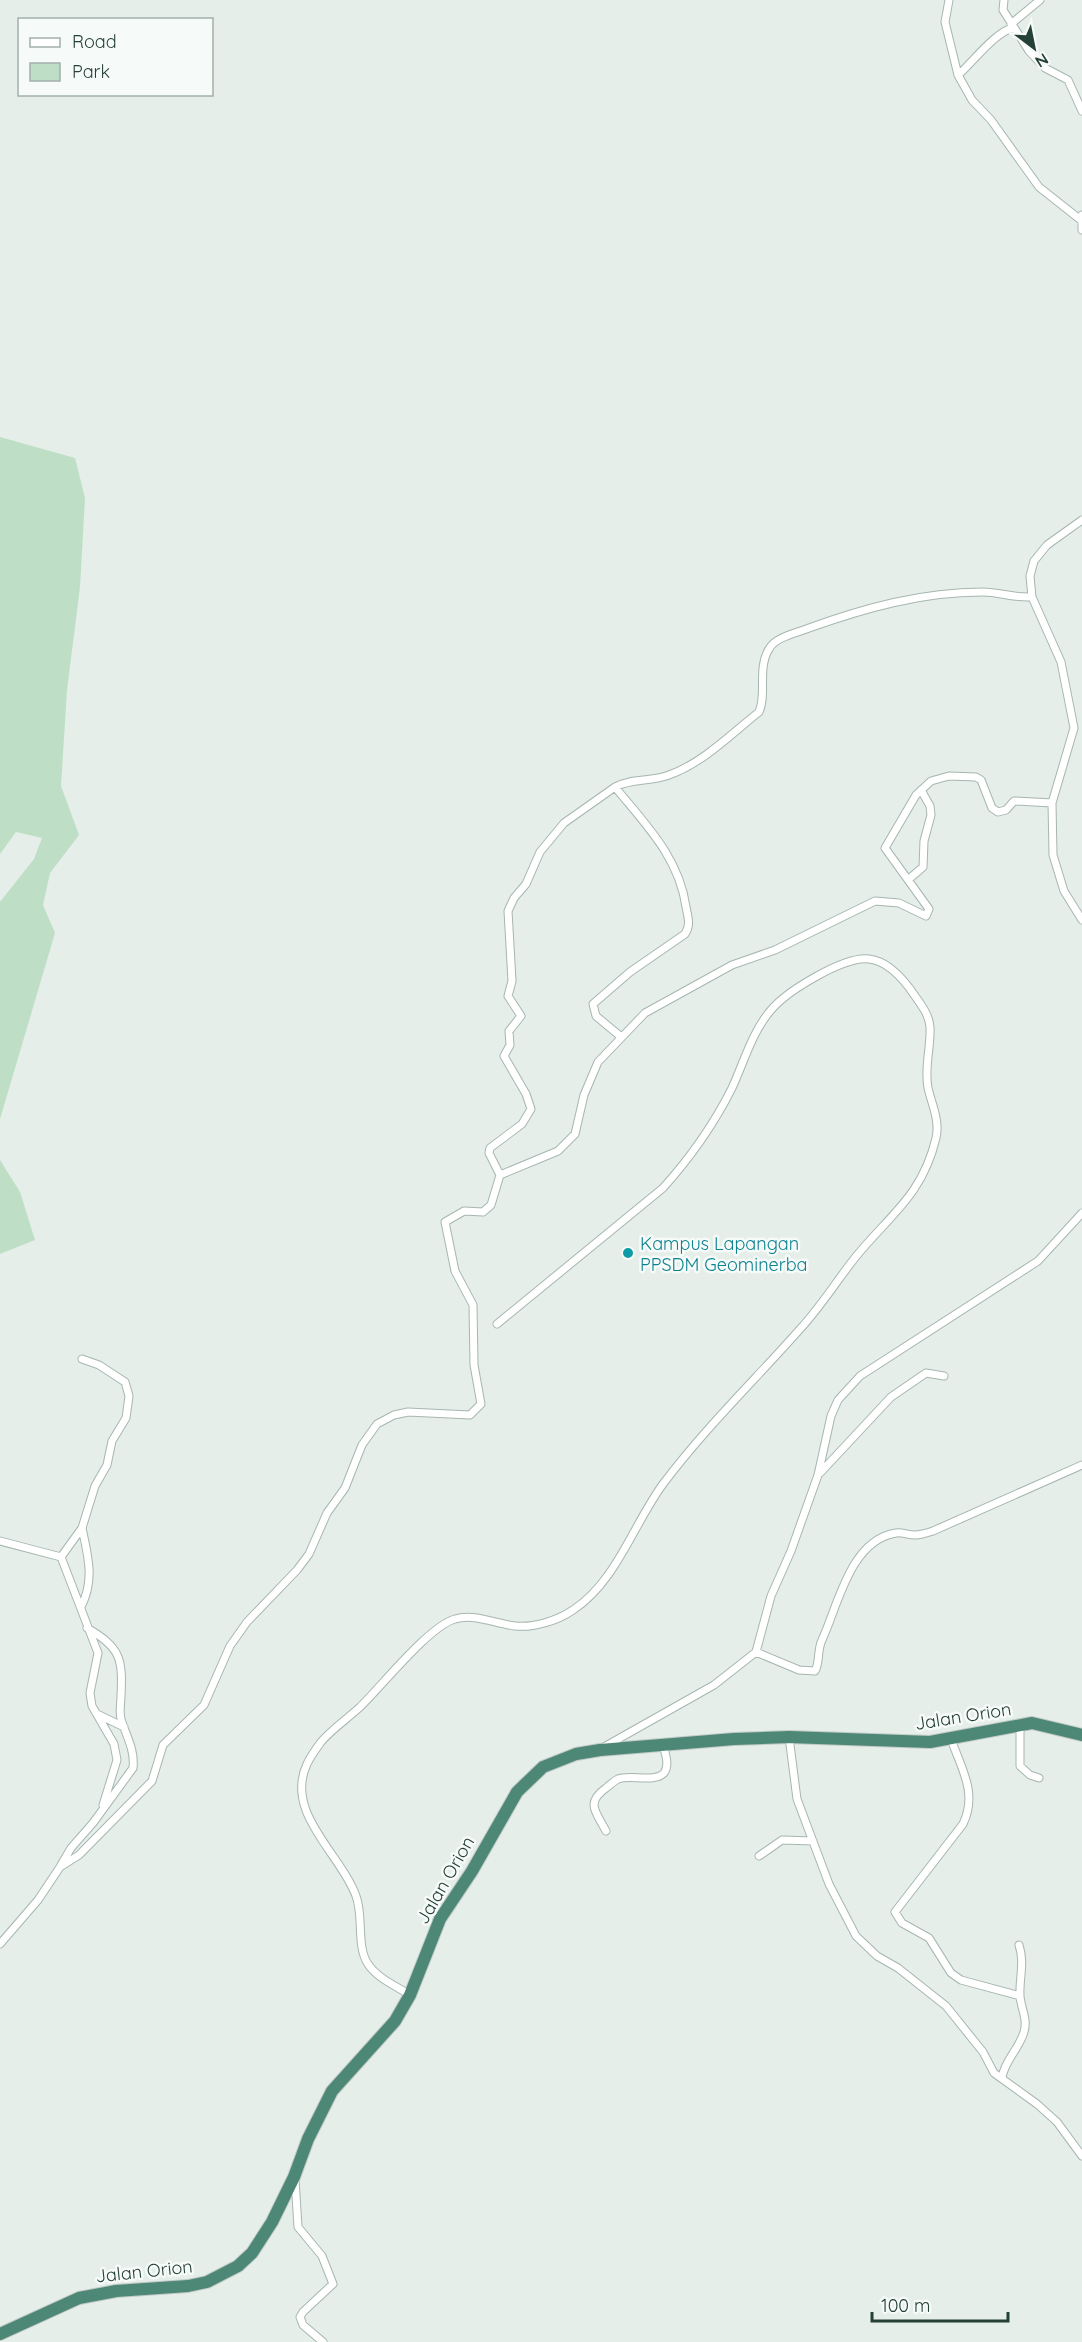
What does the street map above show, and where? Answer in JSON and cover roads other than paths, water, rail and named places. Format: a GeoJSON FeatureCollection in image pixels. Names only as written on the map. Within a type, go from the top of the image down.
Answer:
{"type":"FeatureCollection","features":[{"type":"Feature","properties":{"kind":"highway","name":"Jalan Orion"},"geometry":{"type":"LineString","coordinates":[[0,2334],[79,2298],[116,2290],[188,2286],[222,2276],[238,2266],[263,2239],[294,2177],[308,2139],[333,2091],[382,2038],[410,1995],[440,1919],[472,1871],[516,1792],[543,1767],[558,1759],[600,1750],[734,1739],[789,1737],[910,1742],[951,1739],[1032,1723],[1049,1725],[1082,1735]]}},
{"type":"Feature","properties":{"kind":"street"},"geometry":{"type":"LineString","coordinates":[[950,0],[945,22],[958,75],[972,100],[991,120],[1039,187],[1082,221]]}},
{"type":"Feature","properties":{"kind":"street"},"geometry":{"type":"LineString","coordinates":[[1004,0],[1004,10],[1012,26],[1036,60],[1068,80],[1082,111]]}},
{"type":"Feature","properties":{"kind":"street"},"geometry":{"type":"LineString","coordinates":[[958,75],[999,34],[1012,26],[1041,0]]}},
{"type":"Feature","properties":{"kind":"street"},"geometry":{"type":"LineString","coordinates":[[1082,215],[1082,230]]}},
{"type":"Feature","properties":{"kind":"street"},"geometry":{"type":"LineString","coordinates":[[1082,520],[1047,545],[1034,561],[1030,576],[1032,597],[1061,662],[1074,728],[1052,803],[1053,855],[1064,891],[1082,920]]}},
{"type":"Feature","properties":{"kind":"street"},"geometry":{"type":"LineString","coordinates":[[60,1867],[79,1855],[152,1781],[164,1745],[204,1705],[230,1646],[247,1622],[297,1570],[309,1554],[327,1513],[345,1488],[362,1445],[377,1424],[394,1415],[408,1413],[470,1415],[477,1410],[481,1396],[474,1365],[473,1305],[455,1271],[445,1222],[464,1212],[483,1212],[491,1205],[500,1175],[489,1152],[490,1148],[522,1124],[531,1109],[526,1094],[504,1056],[510,1045],[509,1031],[521,1016],[508,996],[512,981],[508,911],[526,884],[540,852],[564,823],[615,787],[624,782],[670,775],[712,750],[759,711],[765,657],[769,647],[784,637],[865,608],[914,598],[984,592],[1009,597],[1032,597]]}},
{"type":"Feature","properties":{"kind":"street"},"geometry":{"type":"LineString","coordinates":[[500,1175],[558,1151],[575,1134],[584,1095],[598,1062],[645,1012],[732,965],[775,950],[875,902],[899,903],[926,916],[929,909],[885,848],[921,790],[931,781],[968,775],[981,780],[992,808],[998,812],[1006,810],[1014,801],[1052,803]]}},
{"type":"Feature","properties":{"kind":"street"},"geometry":{"type":"LineString","coordinates":[[615,787],[669,854],[684,887],[689,924],[685,934],[630,972],[593,1004],[597,1016],[620,1036]]}},
{"type":"Feature","properties":{"kind":"street"},"geometry":{"type":"LineString","coordinates":[[909,879],[923,867],[924,841],[931,814],[930,806],[921,790]]}},
{"type":"Feature","properties":{"kind":"street"},"geometry":{"type":"LineString","coordinates":[[410,1995],[379,1976],[367,1963],[356,1895],[326,1848],[301,1797],[302,1779],[308,1761],[323,1739],[358,1709],[432,1633],[453,1619],[493,1620],[517,1626],[549,1622],[568,1614],[584,1602],[606,1579],[660,1489],[688,1452],[798,1331],[824,1301],[855,1258],[912,1195],[937,1136],[936,1116],[927,1083],[930,1027],[927,1014],[906,982],[884,964],[870,959],[856,961],[825,972],[797,987],[771,1010],[759,1028],[731,1088],[683,1166],[663,1188],[497,1324]]}},
{"type":"Feature","properties":{"kind":"street"},"geometry":{"type":"LineString","coordinates":[[600,1750],[714,1685],[756,1652],[771,1596],[791,1551],[818,1475],[831,1416],[838,1400],[849,1386],[860,1376],[1038,1261],[1082,1213]]}},
{"type":"Feature","properties":{"kind":"street"},"geometry":{"type":"LineString","coordinates":[[61,1557],[82,1528],[95,1486],[106,1465],[112,1441],[129,1408],[125,1382],[99,1365],[82,1359]]}},
{"type":"Feature","properties":{"kind":"street"},"geometry":{"type":"LineString","coordinates":[[818,1475],[900,1389],[926,1373],[944,1376]]}},
{"type":"Feature","properties":{"kind":"street"},"geometry":{"type":"LineString","coordinates":[[756,1652],[799,1670],[815,1671],[818,1667],[816,1655],[837,1604],[859,1557],[871,1545],[897,1532],[915,1535],[933,1531],[1082,1465]]}},
{"type":"Feature","properties":{"kind":"street"},"geometry":{"type":"LineString","coordinates":[[81,1607],[89,1588],[90,1578],[82,1528]]}},
{"type":"Feature","properties":{"kind":"street"},"geometry":{"type":"LineString","coordinates":[[0,1541],[61,1557]]}},
{"type":"Feature","properties":{"kind":"street"},"geometry":{"type":"LineString","coordinates":[[61,1557],[98,1653],[90,1693],[97,1714],[110,1734],[117,1760],[103,1805]]}},
{"type":"Feature","properties":{"kind":"street"},"geometry":{"type":"LineString","coordinates":[[0,1944],[38,1900],[103,1805],[133,1768],[134,1758],[121,1717],[121,1663],[107,1639],[87,1628]]}},
{"type":"Feature","properties":{"kind":"street"},"geometry":{"type":"LineString","coordinates":[[97,1714],[125,1728]]}},
{"type":"Feature","properties":{"kind":"street"},"geometry":{"type":"LineString","coordinates":[[1020,1725],[1020,1766],[1030,1775],[1039,1778]]}},
{"type":"Feature","properties":{"kind":"street"},"geometry":{"type":"LineString","coordinates":[[789,1737],[797,1800],[829,1884],[856,1936],[877,1956],[898,1968],[946,2006],[983,2052],[994,2073],[1026,2093],[1057,2122],[1082,2156]]}},
{"type":"Feature","properties":{"kind":"street"},"geometry":{"type":"LineString","coordinates":[[951,1739],[969,1785],[969,1812],[963,1824],[895,1912],[902,1923],[929,1938],[951,1973],[961,1980],[1020,1996]]}},
{"type":"Feature","properties":{"kind":"street"},"geometry":{"type":"LineString","coordinates":[[606,1831],[593,1805],[594,1800],[618,1779],[631,1776],[658,1777],[665,1772],[667,1764],[663,1745]]}},
{"type":"Feature","properties":{"kind":"street"},"geometry":{"type":"LineString","coordinates":[[759,1856],[782,1840],[813,1841]]}},
{"type":"Feature","properties":{"kind":"street"},"geometry":{"type":"LineString","coordinates":[[1002,2078],[1004,2065],[1024,2033],[1026,2021],[1020,1996],[1023,1957],[1019,1945]]}},
{"type":"Feature","properties":{"kind":"street"},"geometry":{"type":"LineString","coordinates":[[294,2177],[298,2227],[322,2256],[333,2284],[300,2317],[303,2325],[323,2342]]}},
{"type":"Feature","properties":{"kind":"place","name":"Kampus Lapangan PPSDM Geominerba"},"geometry":{"type":"Point","coordinates":[628,1253]}}]}
